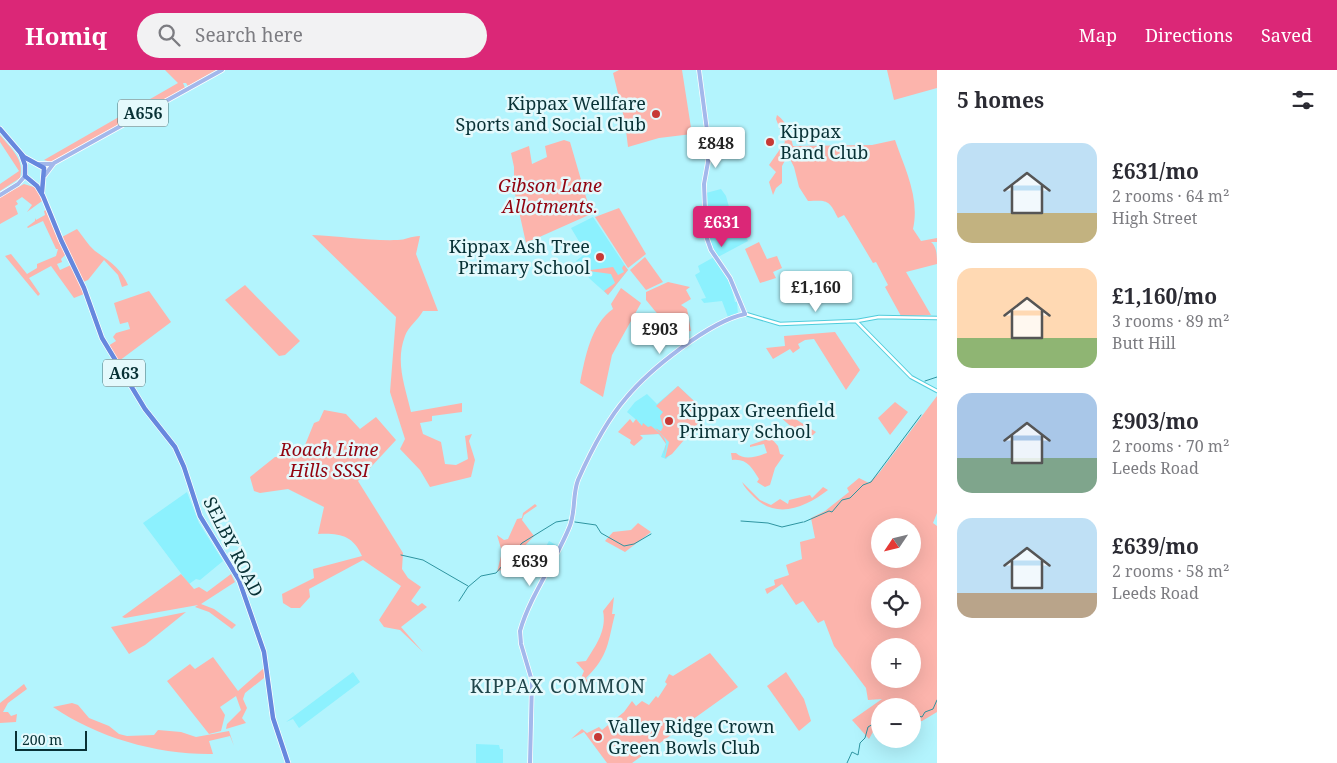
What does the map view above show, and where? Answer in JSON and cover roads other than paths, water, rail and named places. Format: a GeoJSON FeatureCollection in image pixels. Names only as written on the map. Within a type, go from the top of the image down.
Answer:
{"type":"FeatureCollection","features":[{"type":"Feature","properties":{"kind":"highway"},"geometry":{"type":"LineString","coordinates":[[0,130],[21,154],[44,168],[44,176],[32,182],[25,176],[26,169],[21,154]]}},
{"type":"Feature","properties":{"kind":"highway"},"geometry":{"type":"LineString","coordinates":[[26,169],[36,163]]}},
{"type":"Feature","properties":{"kind":"highway","name":"SELBY ROAD"},"geometry":{"type":"LineString","coordinates":[[43,196],[44,176]]}},
{"type":"Feature","properties":{"kind":"highway","name":"SELBY ROAD"},"geometry":{"type":"LineString","coordinates":[[32,182],[43,196],[84,288],[102,338],[145,409],[174,447],[184,467],[200,516],[239,580],[263,646],[273,718],[288,763]]}},
{"type":"Feature","properties":{"kind":"main road","name":"A656"},"geometry":{"type":"LineString","coordinates":[[44,176],[54,163],[222,70]]}},
{"type":"Feature","properties":{"kind":"main road"},"geometry":{"type":"LineString","coordinates":[[530,763],[532,681],[521,644],[520,631],[570,526],[579,478],[601,436],[629,394],[697,337],[743,313],[730,278],[711,250],[706,236],[704,184],[708,152],[707,121],[699,70]]}},
{"type":"Feature","properties":{"kind":"main road","name":"A656"},"geometry":{"type":"LineString","coordinates":[[36,163],[54,163]]}},
{"type":"Feature","properties":{"kind":"main road"},"geometry":{"type":"LineString","coordinates":[[0,195],[15,186],[25,176]]}},
{"type":"Feature","properties":{"kind":"main road"},"geometry":{"type":"LineString","coordinates":[[15,186],[32,182]]}},
{"type":"Feature","properties":{"kind":"street"},"geometry":{"type":"LineString","coordinates":[[743,313],[772,324],[857,321],[879,317],[937,318]]}},
{"type":"Feature","properties":{"kind":"street"},"geometry":{"type":"LineString","coordinates":[[857,321],[911,377],[937,391]]}},
{"type":"Feature","properties":{"kind":"waterway"},"geometry":{"type":"LineString","coordinates":[[925,381],[937,377]]}},
{"type":"Feature","properties":{"kind":"waterway"},"geometry":{"type":"LineString","coordinates":[[804,522],[829,511],[832,512],[842,500],[850,498],[863,485],[871,482],[921,415]]}},
{"type":"Feature","properties":{"kind":"waterway"},"geometry":{"type":"LineString","coordinates":[[459,601],[468,587],[481,576],[496,573],[522,543],[556,522],[568,520]]}},
{"type":"Feature","properties":{"kind":"waterway"},"geometry":{"type":"LineString","coordinates":[[741,521],[768,523],[782,527],[803,522]]}},
{"type":"Feature","properties":{"kind":"waterway"},"geometry":{"type":"LineString","coordinates":[[575,522],[596,525],[601,533],[624,546],[634,544],[651,534]]}},
{"type":"Feature","properties":{"kind":"waterway"},"geometry":{"type":"LineString","coordinates":[[401,555],[423,560],[468,586]]}},
{"type":"Feature","properties":{"kind":"waterway"},"geometry":{"type":"LineString","coordinates":[[921,717],[925,712],[933,709],[937,700]]}},
{"type":"Feature","properties":{"kind":"waterway"},"geometry":{"type":"LineString","coordinates":[[847,763],[852,752],[858,755],[860,743],[865,738],[868,727],[871,725]]}},
{"type":"Feature","properties":{"kind":"place","name":"Kippax Wellfare Sports and Social Club"},"geometry":{"type":"Point","coordinates":[656,114]}},
{"type":"Feature","properties":{"kind":"place","name":"Kippax Band Club"},"geometry":{"type":"Point","coordinates":[770,142]}},
{"type":"Feature","properties":{"kind":"place","name":"Kippax Ash Tree Primary School"},"geometry":{"type":"Point","coordinates":[600,257]}},
{"type":"Feature","properties":{"kind":"place","name":"Kippax Greenfield Primary School"},"geometry":{"type":"Point","coordinates":[669,421]}},
{"type":"Feature","properties":{"kind":"place","name":"Valley Ridge Crown Green Bowls Club"},"geometry":{"type":"Point","coordinates":[598,737]}},
{"type":"Feature","properties":{"kind":"district","name":"KIPPAX COMMON"},"geometry":{"type":"Point","coordinates":[558,686]}},
{"type":"Feature","properties":{"kind":"park label","name":"Gibson Lane Allotments."},"geometry":{"type":"Point","coordinates":[550,196]}},
{"type":"Feature","properties":{"kind":"park label","name":"Roach Lime Hills SSSI"},"geometry":{"type":"Point","coordinates":[329,460]}}]}
